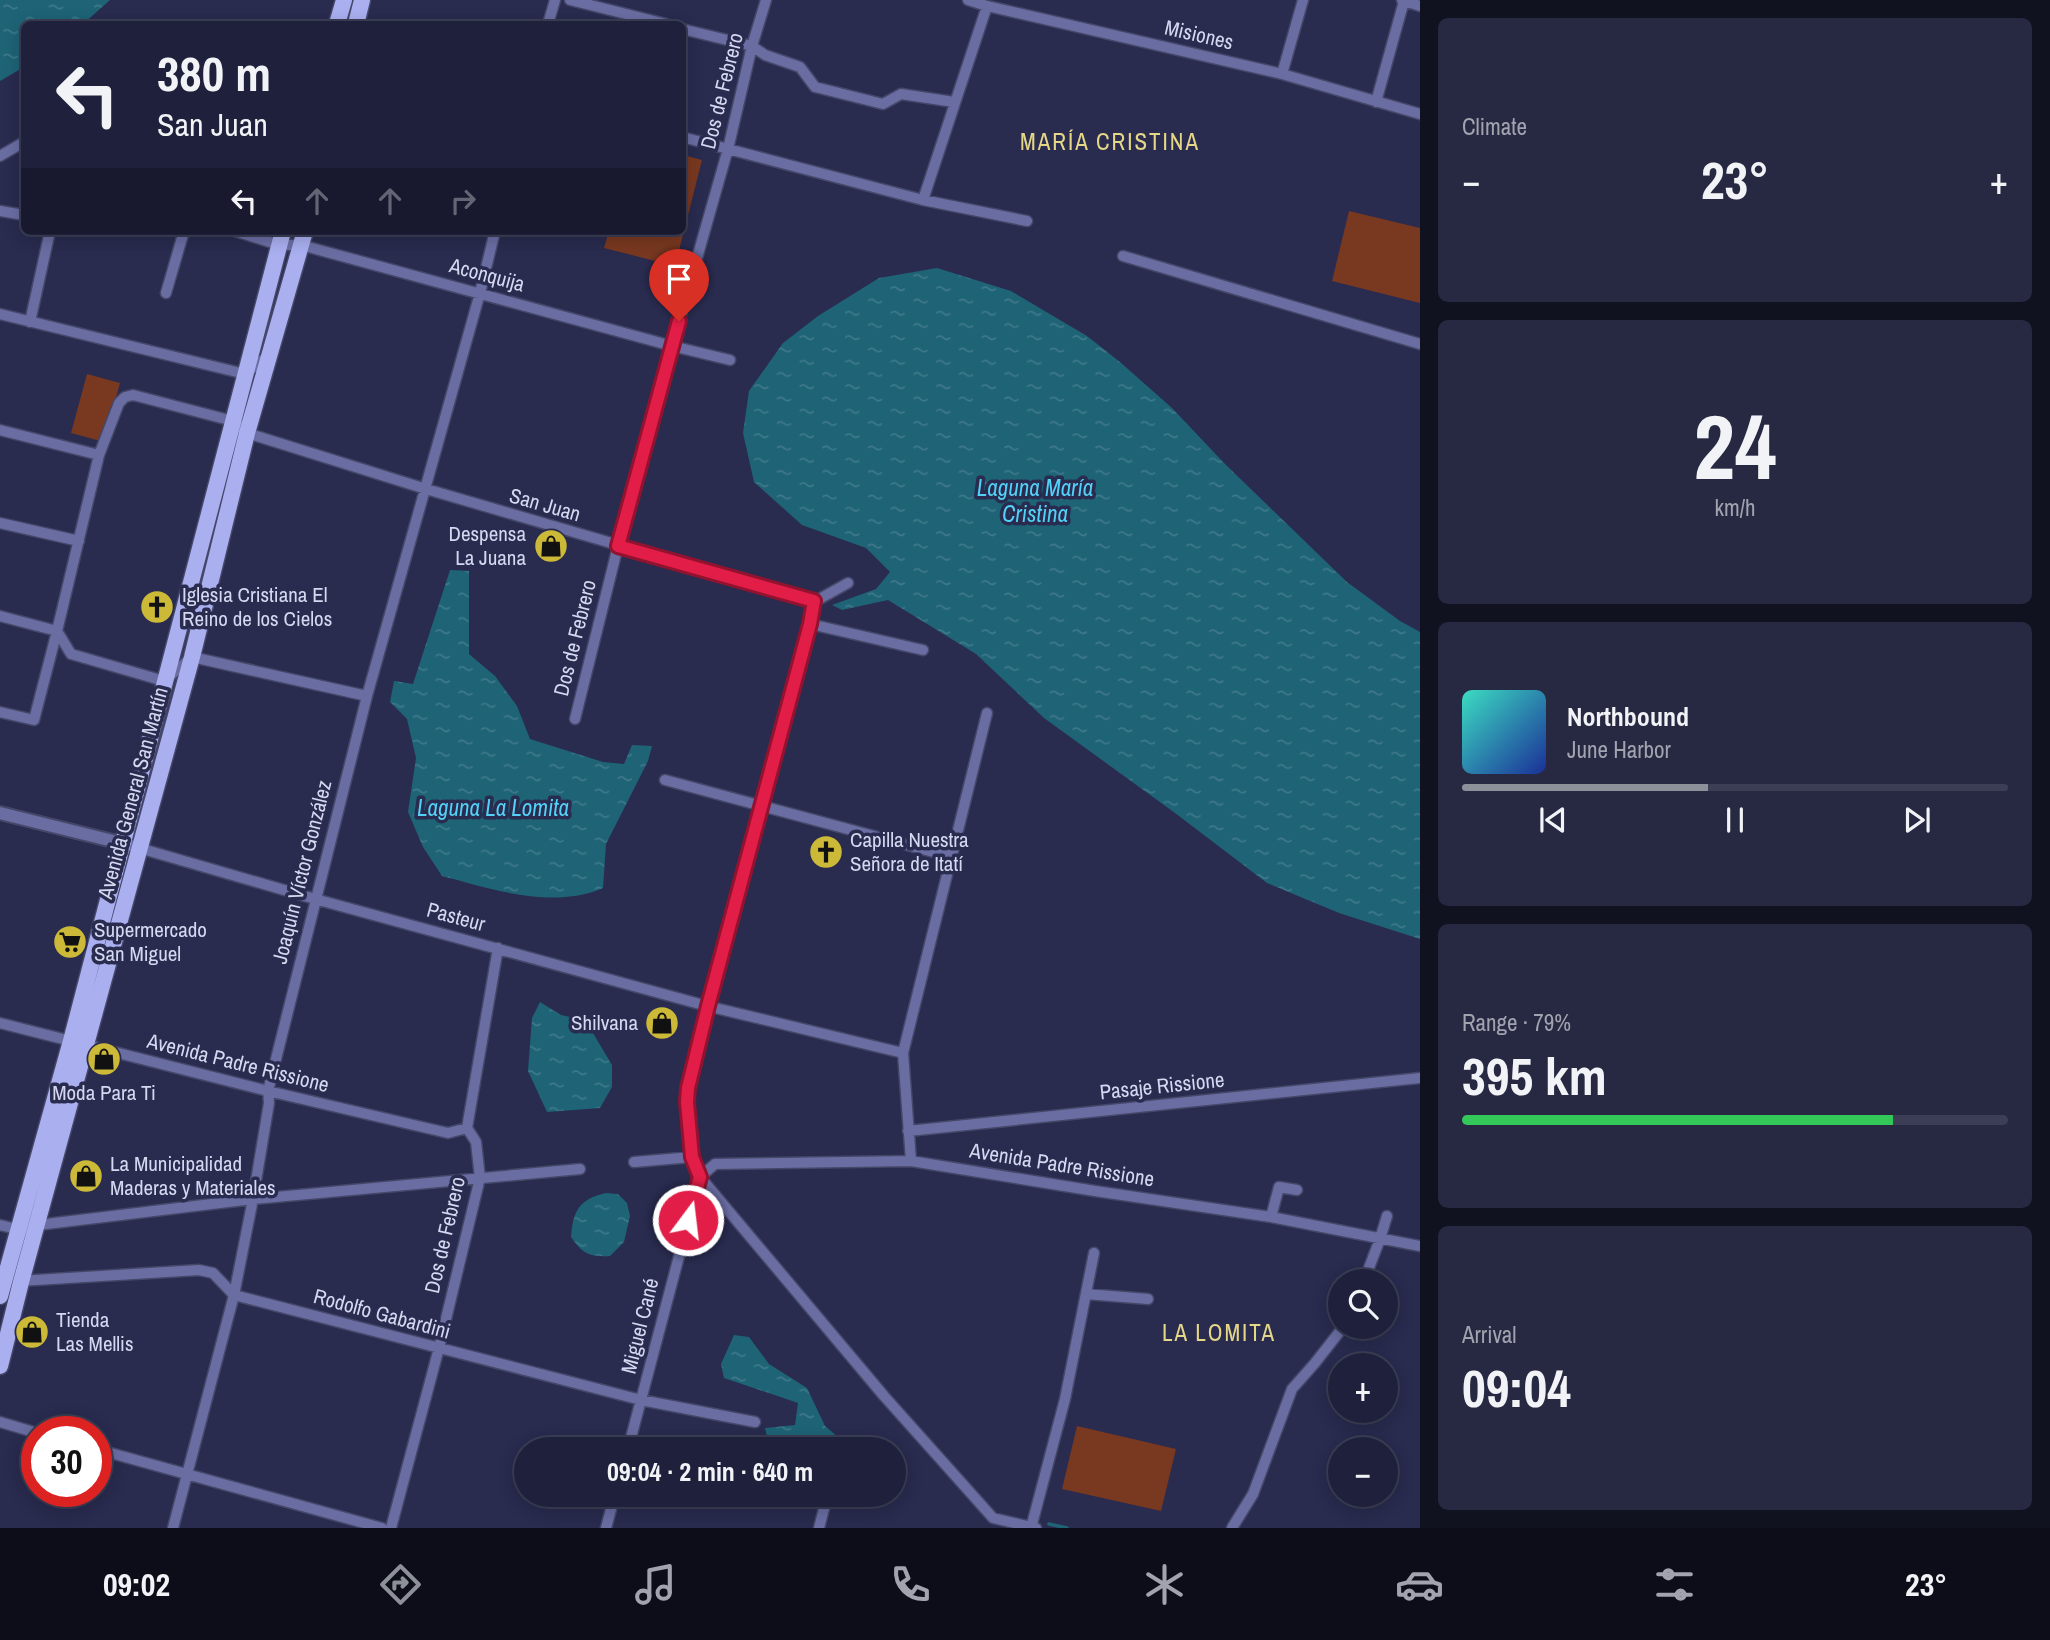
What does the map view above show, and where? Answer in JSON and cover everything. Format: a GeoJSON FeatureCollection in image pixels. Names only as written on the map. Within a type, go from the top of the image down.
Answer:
{"type":"FeatureCollection","features":[{"type":"Feature","properties":{"kind":"main road"},"geometry":{"type":"LineString","coordinates":[[338,21],[344,0]]}},
{"type":"Feature","properties":{"kind":"main road"},"geometry":{"type":"LineString","coordinates":[[357,21],[362,0]]}},
{"type":"Feature","properties":{"kind":"main road","name":"Avenida General San Martín"},"geometry":{"type":"LineString","coordinates":[[0,1366],[38,1225],[121,842],[281,238]]}},
{"type":"Feature","properties":{"kind":"main road","name":"Avenida General San Martín"},"geometry":{"type":"LineString","coordinates":[[0,1296],[18,1229],[139,848],[192,657],[247,433],[303,238]]}},
{"type":"Feature","properties":{"kind":"street"},"geometry":{"type":"LineString","coordinates":[[549,21],[555,0]]}},
{"type":"Feature","properties":{"kind":"street"},"geometry":{"type":"LineString","coordinates":[[570,0],[654,21]]}},
{"type":"Feature","properties":{"kind":"street","name":"Dos de Febrero"},"geometry":{"type":"LineString","coordinates":[[575,719],[618,546],[728,149],[766,0]]}},
{"type":"Feature","properties":{"kind":"street","name":"Misiones"},"geometry":{"type":"LineString","coordinates":[[970,0],[1282,74],[1420,114]]}},
{"type":"Feature","properties":{"kind":"street"},"geometry":{"type":"LineString","coordinates":[[1282,74],[1303,0]]}},
{"type":"Feature","properties":{"kind":"street"},"geometry":{"type":"LineString","coordinates":[[1377,102],[1403,1],[1420,6]]}},
{"type":"Feature","properties":{"kind":"street"},"geometry":{"type":"LineString","coordinates":[[923,200],[987,6]]}},
{"type":"Feature","properties":{"kind":"street"},"geometry":{"type":"LineString","coordinates":[[686,30],[752,47],[765,55],[800,67],[814,87],[883,104],[901,94],[954,102]]}},
{"type":"Feature","properties":{"kind":"street"},"geometry":{"type":"LineString","coordinates":[[686,138],[923,200],[1027,221]]}},
{"type":"Feature","properties":{"kind":"street"},"geometry":{"type":"LineString","coordinates":[[0,156],[21,144]]}},
{"type":"Feature","properties":{"kind":"street"},"geometry":{"type":"LineString","coordinates":[[0,211],[21,214]]}},
{"type":"Feature","properties":{"kind":"street"},"geometry":{"type":"LineString","coordinates":[[30,321],[49,235]]}},
{"type":"Feature","properties":{"kind":"street"},"geometry":{"type":"LineString","coordinates":[[166,293],[183,235]]}},
{"type":"Feature","properties":{"kind":"street","name":"Aconquija"},"geometry":{"type":"LineString","coordinates":[[261,235],[303,238],[480,293],[672,346],[730,359]]}},
{"type":"Feature","properties":{"kind":"street","name":"Joaquín Víctor González"},"geometry":{"type":"LineString","coordinates":[[173,1528],[234,1295],[269,1103],[268,1091],[315,900],[367,695],[494,235]]}},
{"type":"Feature","properties":{"kind":"street"},"geometry":{"type":"LineString","coordinates":[[1123,256],[1420,344]]}},
{"type":"Feature","properties":{"kind":"street"},"geometry":{"type":"LineString","coordinates":[[0,314],[245,374],[270,355]]}},
{"type":"Feature","properties":{"kind":"street"},"geometry":{"type":"LineString","coordinates":[[0,712],[34,720],[99,455],[119,403],[125,397],[133,396],[233,421]]}},
{"type":"Feature","properties":{"kind":"street","name":"San Juan"},"geometry":{"type":"LineString","coordinates":[[233,421],[247,433],[425,489],[814,601]]}},
{"type":"Feature","properties":{"kind":"street"},"geometry":{"type":"LineString","coordinates":[[0,430],[99,455]]}},
{"type":"Feature","properties":{"kind":"street"},"geometry":{"type":"LineString","coordinates":[[0,523],[79,541]]}},
{"type":"Feature","properties":{"kind":"street"},"geometry":{"type":"LineString","coordinates":[[848,583],[814,601],[688,1088],[692,1157],[700,1177],[884,1396],[993,1518],[1033,1528],[1065,1399],[1094,1254]]}},
{"type":"Feature","properties":{"kind":"street"},"geometry":{"type":"LineString","coordinates":[[0,616],[57,631],[71,654],[164,681],[192,657],[367,695]]}},
{"type":"Feature","properties":{"kind":"street"},"geometry":{"type":"LineString","coordinates":[[810,624],[923,650]]}},
{"type":"Feature","properties":{"kind":"street"},"geometry":{"type":"LineString","coordinates":[[911,1161],[903,1053],[988,713]]}},
{"type":"Feature","properties":{"kind":"street"},"geometry":{"type":"LineString","coordinates":[[665,780],[951,857]]}},
{"type":"Feature","properties":{"kind":"street","name":"Pasteur"},"geometry":{"type":"LineString","coordinates":[[0,813],[121,842],[315,900],[708,1006],[903,1053]]}},
{"type":"Feature","properties":{"kind":"street","name":"Dos de Febrero"},"geometry":{"type":"LineString","coordinates":[[391,1528],[439,1349],[480,1178],[476,1142],[467,1128],[498,948]]}},
{"type":"Feature","properties":{"kind":"street","name":"Avenida Padre Rissione"},"geometry":{"type":"LineString","coordinates":[[0,1023],[268,1091],[448,1133],[467,1128]]}},
{"type":"Feature","properties":{"kind":"street","name":"Pasaje Rissione"},"geometry":{"type":"LineString","coordinates":[[908,1132],[1420,1077]]}},
{"type":"Feature","properties":{"kind":"street"},"geometry":{"type":"LineString","coordinates":[[634,1162],[692,1157]]}},
{"type":"Feature","properties":{"kind":"street","name":"Avenida Padre Rissione"},"geometry":{"type":"LineString","coordinates":[[700,1177],[715,1164],[911,1161],[1271,1216],[1420,1246]]}},
{"type":"Feature","properties":{"kind":"street"},"geometry":{"type":"LineString","coordinates":[[0,1225],[18,1229],[253,1199],[580,1169]]}},
{"type":"Feature","properties":{"kind":"street","name":"Miguel Cané"},"geometry":{"type":"LineString","coordinates":[[631,1437],[667,1293],[700,1177]]}},
{"type":"Feature","properties":{"kind":"street"},"geometry":{"type":"LineString","coordinates":[[1271,1216],[1279,1187],[1297,1190]]}},
{"type":"Feature","properties":{"kind":"street"},"geometry":{"type":"LineString","coordinates":[[1369,1269],[1387,1216]]}},
{"type":"Feature","properties":{"kind":"street","name":"Rodolfo Gabardini"},"geometry":{"type":"LineString","coordinates":[[5,1277],[21,1282],[199,1270],[213,1273],[234,1295],[641,1400],[755,1422]]}},
{"type":"Feature","properties":{"kind":"street"},"geometry":{"type":"LineString","coordinates":[[1086,1294],[1148,1299]]}},
{"type":"Feature","properties":{"kind":"street"},"geometry":{"type":"LineString","coordinates":[[1232,1528],[1253,1494],[1292,1389],[1334,1339]]}},
{"type":"Feature","properties":{"kind":"street"},"geometry":{"type":"LineString","coordinates":[[0,1423],[21,1429]]}},
{"type":"Feature","properties":{"kind":"street"},"geometry":{"type":"LineString","coordinates":[[112,1453],[382,1528]]}},
{"type":"Feature","properties":{"kind":"street"},"geometry":{"type":"LineString","coordinates":[[606,1528],[612,1507]]}},
{"type":"Feature","properties":{"kind":"street"},"geometry":{"type":"LineString","coordinates":[[818,1528],[824,1507]]}},
{"type":"Feature","properties":{"kind":"shaded area"},"geometry":{"type":"Polygon","coordinates":[[[686,156],[702,160],[686,223],[686,156]]]}},
{"type":"Feature","properties":{"kind":"shaded area"},"geometry":{"type":"Polygon","coordinates":[[[1349,211],[1420,228],[1420,303],[1332,281],[1349,211]]]}},
{"type":"Feature","properties":{"kind":"shaded area"},"geometry":{"type":"Polygon","coordinates":[[[608,235],[683,235],[675,266],[604,248],[608,235]]]}},
{"type":"Feature","properties":{"kind":"shaded area"},"geometry":{"type":"Polygon","coordinates":[[[87,374],[120,383],[104,442],[71,433],[87,374]]]}},
{"type":"Feature","properties":{"kind":"shaded area"},"geometry":{"type":"Polygon","coordinates":[[[1077,1426],[1176,1449],[1161,1511],[1062,1489],[1077,1426]]]}},
{"type":"Feature","properties":{"kind":"water"},"geometry":{"type":"Polygon","coordinates":[[[0,0],[110,0],[86,21],[21,21],[21,69],[0,81],[0,0]]]}},
{"type":"Feature","properties":{"kind":"water","name":"Laguna María Cristina"},"geometry":{"type":"Polygon","coordinates":[[[937,268],[1011,291],[1087,336],[1172,408],[1225,464],[1347,582],[1400,621],[1420,632],[1420,939],[1339,913],[1267,883],[1044,718],[976,654],[888,600],[842,610],[832,605],[876,589],[890,572],[866,548],[802,525],[754,482],[743,433],[749,391],[783,343],[818,316],[879,278],[937,268]]]}},
{"type":"Feature","properties":{"kind":"water","name":"Laguna La Lomita"},"geometry":{"type":"Polygon","coordinates":[[[450,570],[469,571],[469,654],[495,676],[517,706],[530,739],[603,762],[624,764],[632,745],[652,746],[648,761],[606,844],[603,888],[563,897],[501,891],[442,876],[423,847],[408,812],[416,758],[407,719],[390,702],[394,681],[413,684],[450,570]]]}},
{"type":"Feature","properties":{"kind":"water"},"geometry":{"type":"Polygon","coordinates":[[[540,1002],[561,1015],[584,1020],[612,1065],[612,1087],[600,1108],[547,1112],[528,1071],[532,1018],[540,1002]]]}},
{"type":"Feature","properties":{"kind":"water"},"geometry":{"type":"Polygon","coordinates":[[[606,1193],[618,1194],[627,1203],[630,1216],[624,1242],[610,1256],[597,1256],[583,1251],[571,1237],[579,1208],[589,1199],[606,1193]]]}},
{"type":"Feature","properties":{"kind":"water"},"geometry":{"type":"Polygon","coordinates":[[[734,1335],[749,1337],[769,1364],[807,1388],[825,1426],[838,1437],[767,1437],[765,1428],[795,1425],[798,1403],[724,1378],[721,1364],[734,1335]]]}},
{"type":"Feature","properties":{"kind":"waterway"},"geometry":{"type":"LineString","coordinates":[[1049,1524],[1067,1528]]}},
{"type":"Feature","properties":{"kind":"place","name":"Despensa La Juana"},"geometry":{"type":"Point","coordinates":[551,546]}},
{"type":"Feature","properties":{"kind":"place","name":"Iglesia Cristiana El Reino de los Cielos"},"geometry":{"type":"Point","coordinates":[157,607]}},
{"type":"Feature","properties":{"kind":"place","name":"Capilla Nuestra Señora de Itatí"},"geometry":{"type":"Point","coordinates":[826,852]}},
{"type":"Feature","properties":{"kind":"place","name":"Supermercado San Miguel"},"geometry":{"type":"Point","coordinates":[70,942]}},
{"type":"Feature","properties":{"kind":"place","name":"Shilvana"},"geometry":{"type":"Point","coordinates":[662,1023]}},
{"type":"Feature","properties":{"kind":"place","name":"Moda Para Ti"},"geometry":{"type":"Point","coordinates":[104,1059]}},
{"type":"Feature","properties":{"kind":"place","name":"La Municipalidad Maderas y Materiales"},"geometry":{"type":"Point","coordinates":[86,1176]}},
{"type":"Feature","properties":{"kind":"place","name":"Tienda Las Mellis"},"geometry":{"type":"Point","coordinates":[32,1332]}},
{"type":"Feature","properties":{"kind":"district","name":"MARÍA CRISTINA"},"geometry":{"type":"Point","coordinates":[1110,142]}},
{"type":"Feature","properties":{"kind":"district","name":"LA LOMITA"},"geometry":{"type":"Point","coordinates":[1219,1333]}},
{"type":"Feature","properties":{"kind":"route"},"geometry":{"type":"LineString","coordinates":[[679,321],[618,546],[814,601],[688,1088],[692,1157],[700,1177],[688,1220]]}}]}
